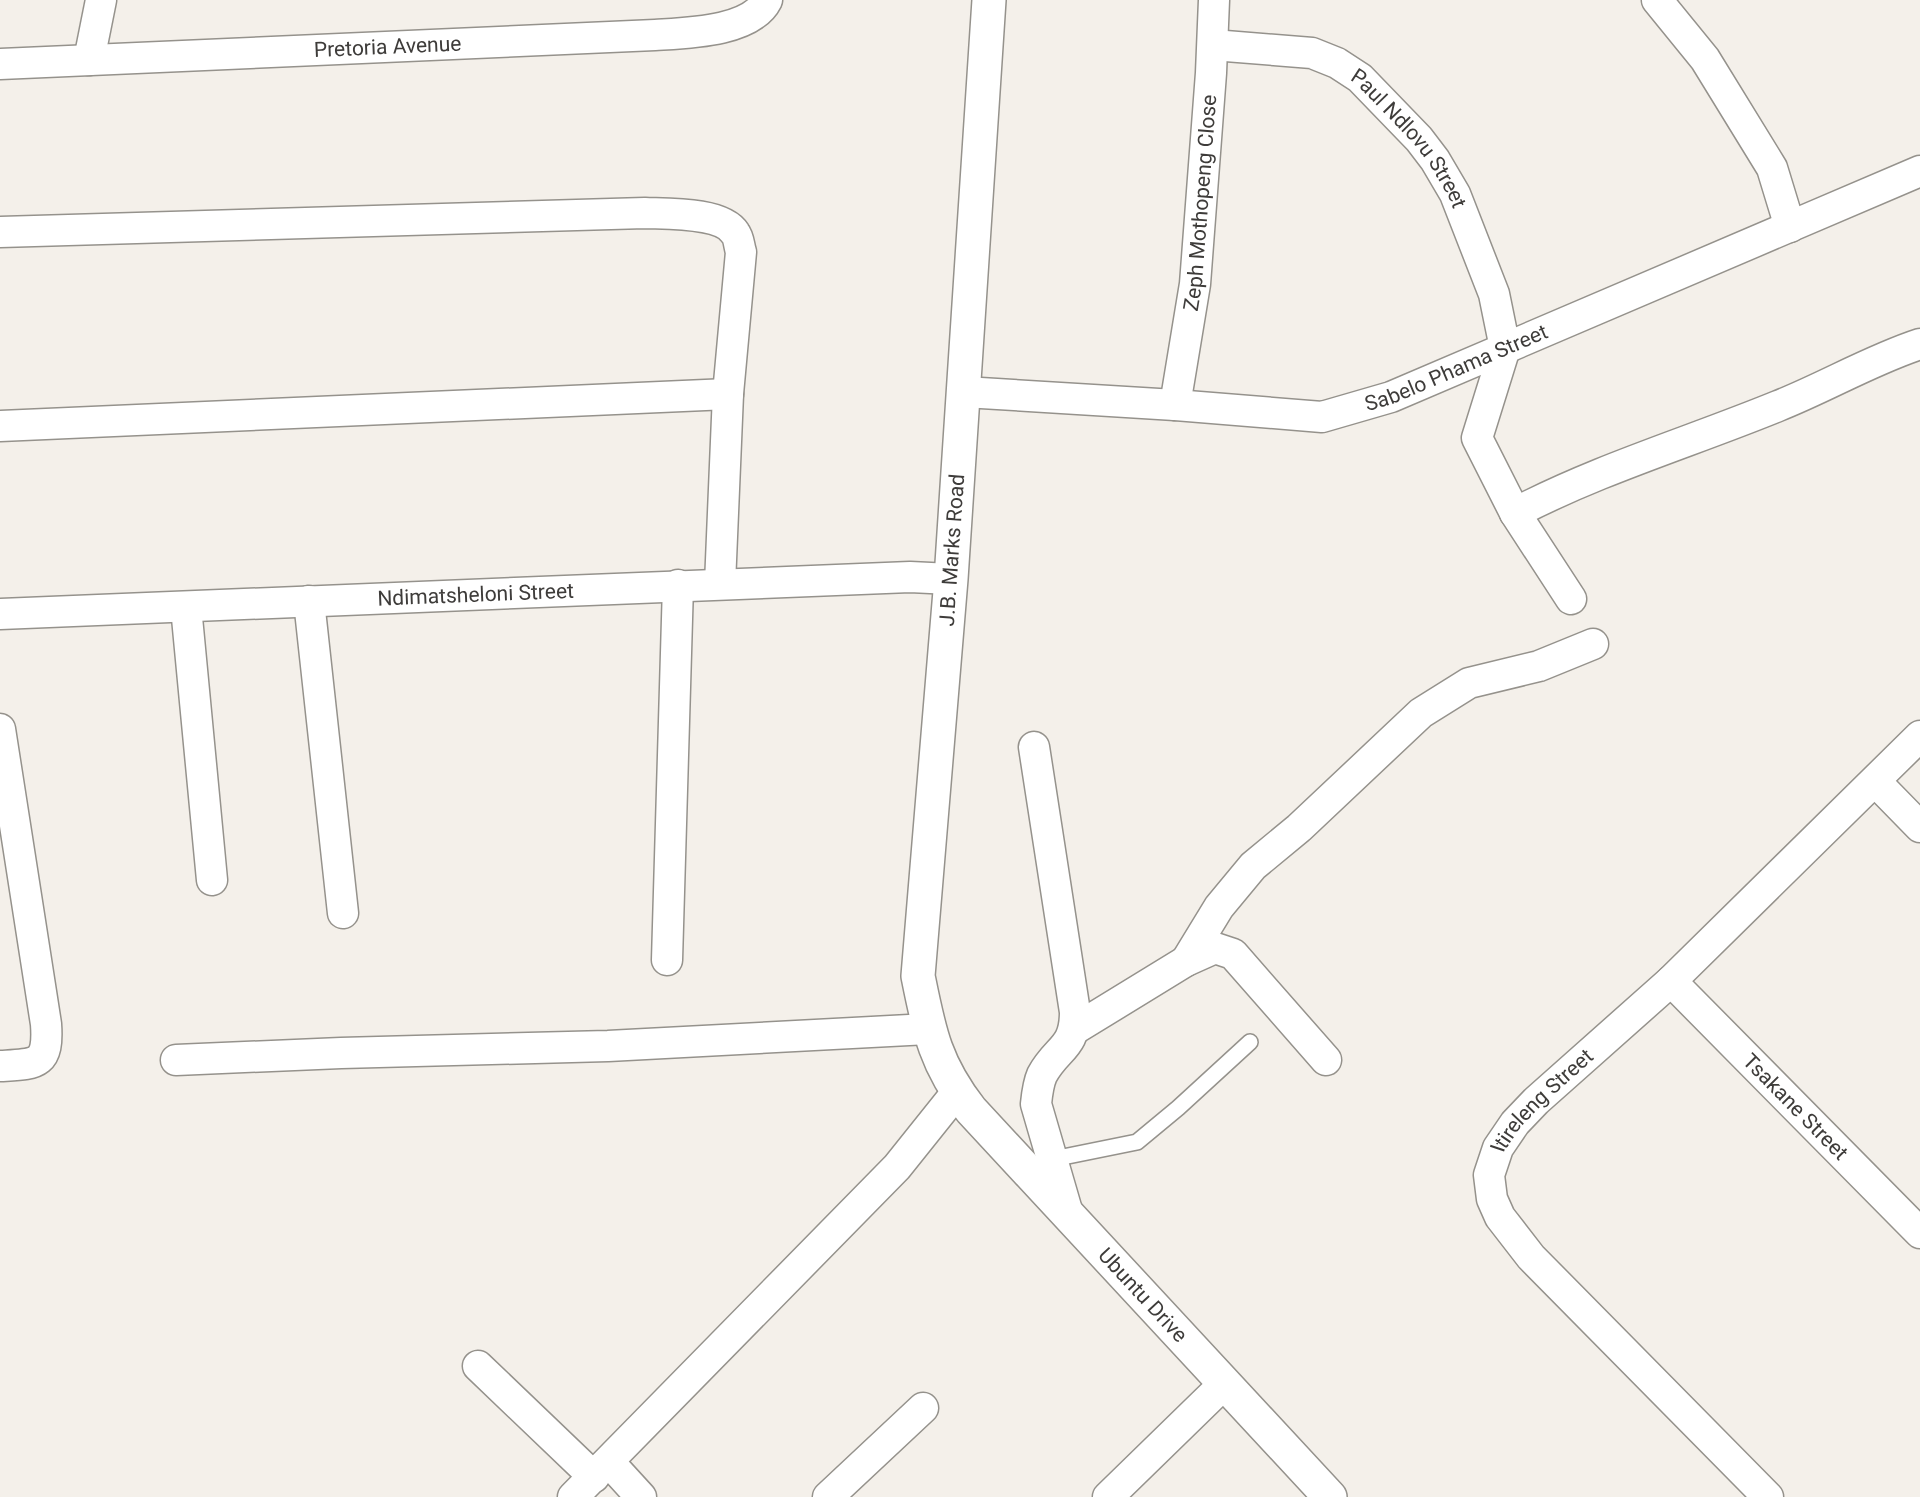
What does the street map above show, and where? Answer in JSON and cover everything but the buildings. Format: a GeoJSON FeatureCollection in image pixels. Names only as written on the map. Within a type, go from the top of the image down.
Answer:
{"type":"FeatureCollection","features":[{"type":"Feature","properties":{"kind":"street"},"geometry":{"type":"LineString","coordinates":[[89,60],[101,0]]}},
{"type":"Feature","properties":{"kind":"street","name":"Pretoria Avenue"},"geometry":{"type":"LineString","coordinates":[[0,64],[665,35],[712,29],[750,18],[764,6],[767,0]]}},
{"type":"Feature","properties":{"kind":"street","name":"J.B. Marks Road"},"geometry":{"type":"LineString","coordinates":[[957,1092],[942,1066],[928,1029],[918,976],[951,579],[989,0]]}},
{"type":"Feature","properties":{"kind":"street","name":"Zeph Mothopeng Close"},"geometry":{"type":"LineString","coordinates":[[1175,405],[1195,284],[1213,45],[1214,0]]}},
{"type":"Feature","properties":{"kind":"street"},"geometry":{"type":"LineString","coordinates":[[1657,0],[1705,59],[1772,168],[1790,227]]}},
{"type":"Feature","properties":{"kind":"street","name":"Paul Ndlovu Street"},"geometry":{"type":"LineString","coordinates":[[1213,45],[1312,53],[1337,63],[1360,78],[1387,105],[1419,139],[1435,160],[1455,194],[1494,294],[1505,348]]}},
{"type":"Feature","properties":{"kind":"street","name":"Sabelo Phama Street"},"geometry":{"type":"LineString","coordinates":[[964,392],[1322,417],[1392,397],[1920,171]]}},
{"type":"Feature","properties":{"kind":"street"},"geometry":{"type":"LineString","coordinates":[[0,232],[633,213],[690,215],[729,226],[736,234],[741,252],[728,394],[720,584]]}},
{"type":"Feature","properties":{"kind":"street"},"geometry":{"type":"LineString","coordinates":[[1515,513],[1569,485],[1779,406],[1867,365],[1920,344]]}},
{"type":"Feature","properties":{"kind":"street"},"geometry":{"type":"LineString","coordinates":[[1505,348],[1477,438],[1515,513],[1571,600]]}},
{"type":"Feature","properties":{"kind":"street"},"geometry":{"type":"LineString","coordinates":[[0,426],[728,394]]}},
{"type":"Feature","properties":{"kind":"street","name":"Ndimatsheloni Street"},"geometry":{"type":"LineString","coordinates":[[0,614],[678,585],[910,577],[951,579]]}},
{"type":"Feature","properties":{"kind":"street"},"geometry":{"type":"LineString","coordinates":[[667,960],[678,585]]}},
{"type":"Feature","properties":{"kind":"street"},"geometry":{"type":"LineString","coordinates":[[309,601],[343,913]]}},
{"type":"Feature","properties":{"kind":"street"},"geometry":{"type":"LineString","coordinates":[[186,606],[212,880]]}},
{"type":"Feature","properties":{"kind":"street"},"geometry":{"type":"LineString","coordinates":[[1185,960],[1220,907],[1253,866],[1299,828],[1421,712],[1469,683],[1539,666],[1593,644]]}},
{"type":"Feature","properties":{"kind":"street"},"geometry":{"type":"LineString","coordinates":[[0,729],[48,1044],[40,1059],[33,1064],[0,1065]]}},
{"type":"Feature","properties":{"kind":"street","name":"Itireleng Street"},"geometry":{"type":"LineString","coordinates":[[1768,1497],[1531,1257],[1500,1217],[1492,1199],[1489,1175],[1498,1148],[1515,1123],[1536,1101],[1671,981],[1920,736]]}},
{"type":"Feature","properties":{"kind":"street"},"geometry":{"type":"LineString","coordinates":[[1034,747],[1075,1012],[1075,1029],[1070,1040],[1042,1075],[1037,1090],[1036,1104],[1068,1214]]}},
{"type":"Feature","properties":{"kind":"street"},"geometry":{"type":"LineString","coordinates":[[1875,781],[1920,827]]}},
{"type":"Feature","properties":{"kind":"street"},"geometry":{"type":"LineString","coordinates":[[1075,1029],[1185,960],[1215,948],[1233,954],[1326,1060]]}},
{"type":"Feature","properties":{"kind":"street","name":"Tsakane Street"},"geometry":{"type":"LineString","coordinates":[[1671,981],[1920,1233]]}},
{"type":"Feature","properties":{"kind":"street"},"geometry":{"type":"LineString","coordinates":[[176,1060],[608,1046],[928,1029]]}},
{"type":"Feature","properties":{"kind":"street"},"geometry":{"type":"LineString","coordinates":[[592,1479],[897,1167],[957,1092]]}},
{"type":"Feature","properties":{"kind":"street","name":"Ubuntu Drive"},"geometry":{"type":"LineString","coordinates":[[957,1092],[971,1110],[1330,1497]]}},
{"type":"Feature","properties":{"kind":"street"},"geometry":{"type":"LineString","coordinates":[[478,1366],[592,1479],[641,1497]]}},
{"type":"Feature","properties":{"kind":"street"},"geometry":{"type":"LineString","coordinates":[[1108,1497],[1225,1383]]}},
{"type":"Feature","properties":{"kind":"street"},"geometry":{"type":"LineString","coordinates":[[828,1497],[923,1408]]}},
{"type":"Feature","properties":{"kind":"lane"},"geometry":{"type":"LineString","coordinates":[[1053,1158],[1137,1142],[1250,1042]]}}]}
